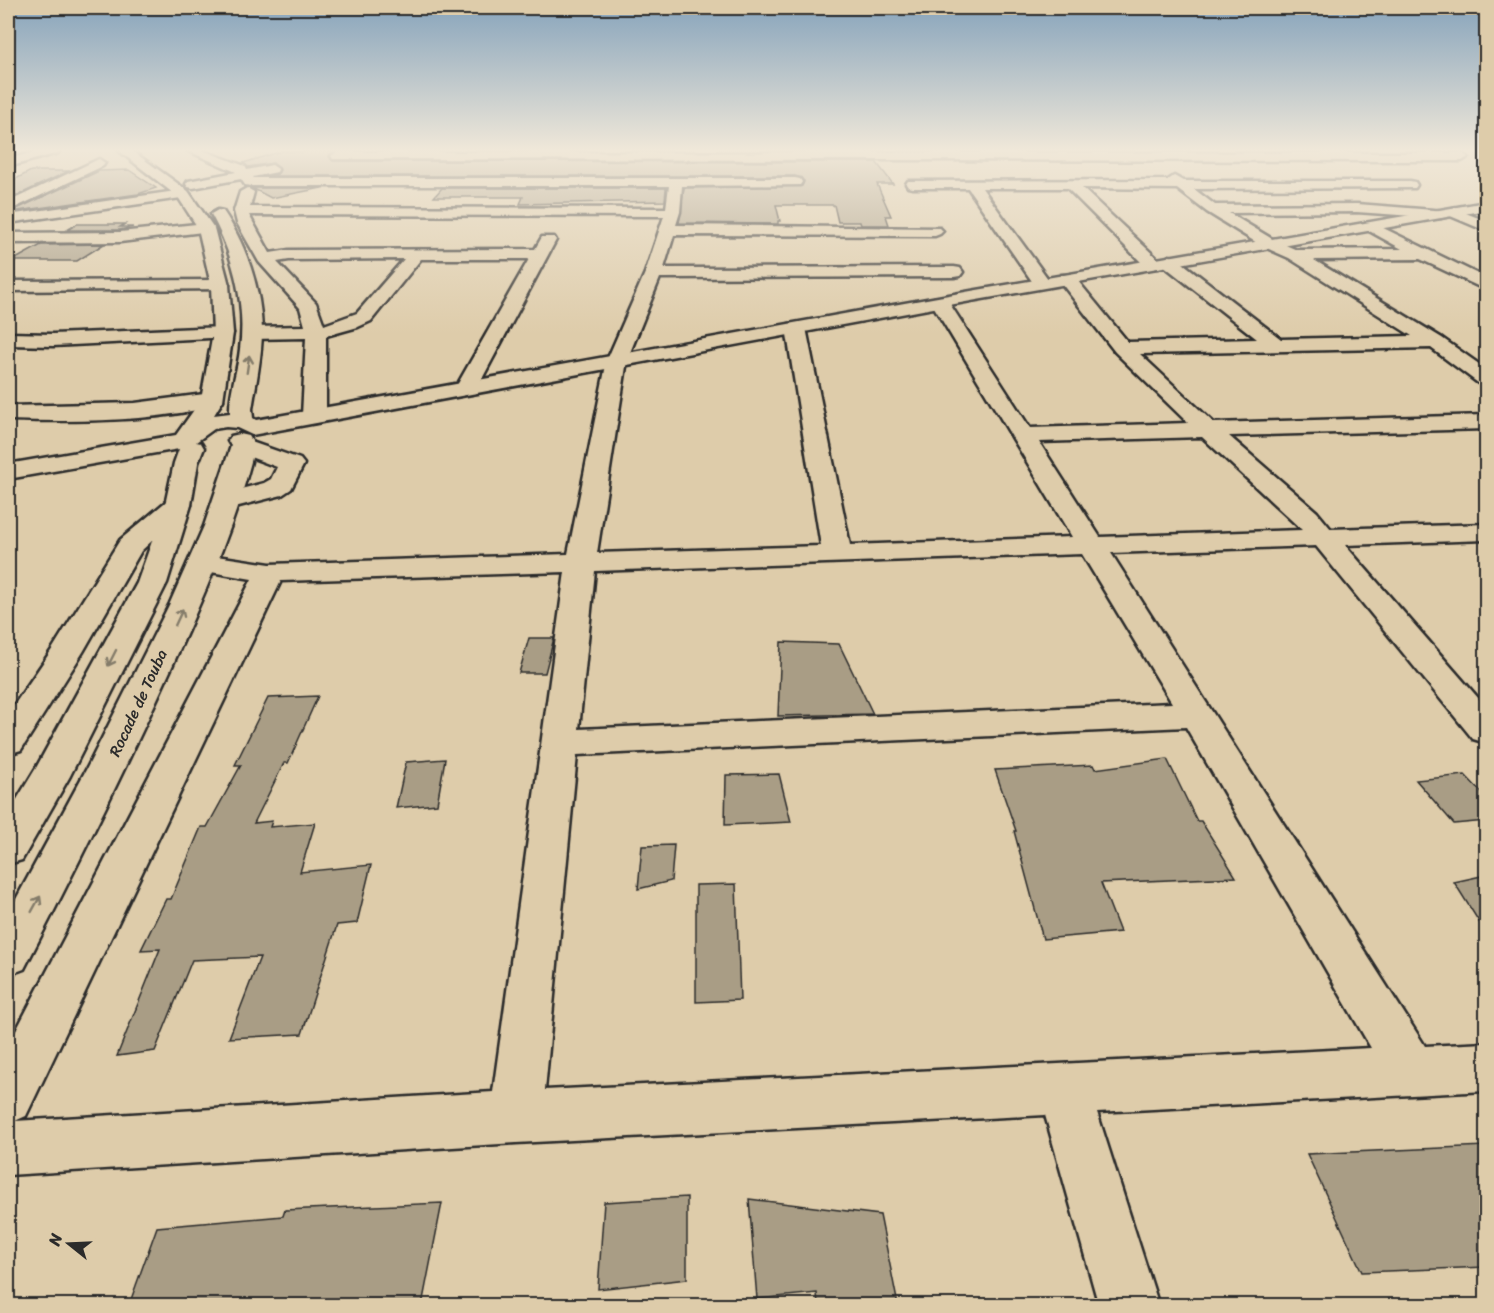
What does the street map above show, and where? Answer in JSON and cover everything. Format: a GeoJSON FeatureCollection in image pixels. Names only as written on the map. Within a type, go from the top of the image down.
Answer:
{"type":"FeatureCollection","features":[{"type":"Feature","properties":{"kind":"street"},"geometry":{"type":"LineString","coordinates":[[8,219],[54,211]]}},
{"type":"Feature","properties":{"kind":"street","name":"Rocade de Touba"},"geometry":{"type":"LineString","coordinates":[[8,848],[51,776],[152,584],[178,505],[189,440],[212,400],[223,333],[220,285],[206,228],[198,211]]}},
{"type":"Feature","properties":{"kind":"street","name":"Rocade de Touba"},"geometry":{"type":"LineString","coordinates":[[8,955],[117,747],[203,563],[227,501],[244,434],[241,409],[252,333],[252,316],[237,220],[223,211]]}},
{"type":"Feature","properties":{"kind":"street"},"geometry":{"type":"LineString","coordinates":[[239,211],[237,220],[265,259],[309,307],[316,331],[314,416]]}},
{"type":"Feature","properties":{"kind":"street"},"geometry":{"type":"LineString","coordinates":[[237,220],[415,211]]}},
{"type":"Feature","properties":{"kind":"street"},"geometry":{"type":"LineString","coordinates":[[460,211],[673,212],[654,273],[617,360],[581,561],[516,1117]]}},
{"type":"Feature","properties":{"kind":"street"},"geometry":{"type":"LineString","coordinates":[[667,230],[798,225],[937,236],[926,211]]}},
{"type":"Feature","properties":{"kind":"street"},"geometry":{"type":"LineString","coordinates":[[991,211],[1042,284]]}},
{"type":"Feature","properties":{"kind":"street"},"geometry":{"type":"LineString","coordinates":[[1101,211],[1161,263],[1278,346]]}},
{"type":"Feature","properties":{"kind":"street"},"geometry":{"type":"LineString","coordinates":[[1216,211],[1268,243],[1295,255],[1435,342],[1486,378]]}},
{"type":"Feature","properties":{"kind":"street"},"geometry":{"type":"LineString","coordinates":[[8,471],[189,440],[216,449],[244,434],[314,416],[1370,226],[1439,211]]}},
{"type":"Feature","properties":{"kind":"street"},"geometry":{"type":"LineString","coordinates":[[1455,211],[1486,226]]}},
{"type":"Feature","properties":{"kind":"street"},"geometry":{"type":"LineString","coordinates":[[467,387],[564,212]]}},
{"type":"Feature","properties":{"kind":"street"},"geometry":{"type":"LineString","coordinates":[[1370,226],[1423,254],[1483,280]]}},
{"type":"Feature","properties":{"kind":"street"},"geometry":{"type":"LineString","coordinates":[[8,238],[120,237],[206,228]]}},
{"type":"Feature","properties":{"kind":"street"},"geometry":{"type":"LineString","coordinates":[[252,333],[316,331],[344,327],[364,317],[417,254]]}},
{"type":"Feature","properties":{"kind":"street"},"geometry":{"type":"LineString","coordinates":[[265,259],[289,255],[539,254]]}},
{"type":"Feature","properties":{"kind":"street"},"geometry":{"type":"LineString","coordinates":[[1295,255],[1423,254]]}},
{"type":"Feature","properties":{"kind":"street"},"geometry":{"type":"LineString","coordinates":[[654,273],[951,267],[956,299],[1024,435],[1412,1071]]}},
{"type":"Feature","properties":{"kind":"street"},"geometry":{"type":"LineString","coordinates":[[1067,279],[1122,348],[1210,432],[1307,518],[1481,718]]}},
{"type":"Feature","properties":{"kind":"street"},"geometry":{"type":"LineString","coordinates":[[8,286],[220,285]]}},
{"type":"Feature","properties":{"kind":"street"},"geometry":{"type":"LineString","coordinates":[[796,328],[837,553]]}},
{"type":"Feature","properties":{"kind":"street"},"geometry":{"type":"LineString","coordinates":[[8,339],[53,340],[223,333]]}},
{"type":"Feature","properties":{"kind":"street"},"geometry":{"type":"LineString","coordinates":[[1122,348],[1435,342]]}},
{"type":"Feature","properties":{"kind":"street"},"geometry":{"type":"LineString","coordinates":[[8,413],[114,413],[160,409],[212,400]]}},
{"type":"Feature","properties":{"kind":"street"},"geometry":{"type":"LineString","coordinates":[[1024,435],[1210,432],[1486,422]]}},
{"type":"Feature","properties":{"kind":"street"},"geometry":{"type":"LineString","coordinates":[[227,501],[273,489],[282,484],[291,464],[244,434]]}},
{"type":"Feature","properties":{"kind":"street"},"geometry":{"type":"LineString","coordinates":[[8,741],[67,652],[130,546],[178,505]]}},
{"type":"Feature","properties":{"kind":"street"},"geometry":{"type":"LineString","coordinates":[[203,563],[270,573],[1486,532]]}},
{"type":"Feature","properties":{"kind":"street"},"geometry":{"type":"LineString","coordinates":[[8,1098],[270,573]]}},
{"type":"Feature","properties":{"kind":"street"},"geometry":{"type":"LineString","coordinates":[[559,742],[1196,714]]}},
{"type":"Feature","properties":{"kind":"street"},"geometry":{"type":"LineString","coordinates":[[8,1148],[516,1117],[1486,1067]]}},
{"type":"Feature","properties":{"kind":"street"},"geometry":{"type":"LineString","coordinates":[[1064,1090],[1129,1305]]}},
{"type":"Feature","properties":{"kind":"building"},"geometry":{"type":"Polygon","coordinates":[[[681,211],[778,211],[780,221],[778,224],[679,223],[681,211]]]}},
{"type":"Feature","properties":{"kind":"building"},"geometry":{"type":"Polygon","coordinates":[[[835,211],[889,211],[891,216],[886,216],[889,225],[838,222],[835,211]]]}},
{"type":"Feature","properties":{"kind":"building"},"geometry":{"type":"Polygon","coordinates":[[[77,224],[125,224],[120,227],[133,227],[120,230],[67,230],[77,224]]]}},
{"type":"Feature","properties":{"kind":"building"},"geometry":{"type":"Polygon","coordinates":[[[104,244],[77,261],[12,261],[41,245],[104,244]]]}},
{"type":"Feature","properties":{"kind":"building"},"geometry":{"type":"Polygon","coordinates":[[[529,638],[554,638],[545,673],[519,673],[529,638]]]}},
{"type":"Feature","properties":{"kind":"building"},"geometry":{"type":"Polygon","coordinates":[[[781,642],[839,644],[873,714],[778,716],[781,642]]]}},
{"type":"Feature","properties":{"kind":"building"},"geometry":{"type":"Polygon","coordinates":[[[318,696],[288,763],[284,763],[254,823],[272,821],[270,827],[315,823],[300,872],[371,865],[357,923],[337,925],[302,1034],[229,1038],[260,957],[192,960],[155,1051],[117,1056],[160,949],[141,950],[166,899],[171,899],[201,827],[207,827],[241,765],[235,765],[268,698],[318,696]]]}},
{"type":"Feature","properties":{"kind":"building"},"geometry":{"type":"Polygon","coordinates":[[[445,759],[437,804],[396,808],[406,762],[445,759]]]}},
{"type":"Feature","properties":{"kind":"building"},"geometry":{"type":"Polygon","coordinates":[[[1167,759],[1197,821],[1201,821],[1236,877],[1101,883],[1120,932],[1043,939],[1014,831],[1016,831],[995,770],[1093,765],[1095,769],[1167,759]]]}},
{"type":"Feature","properties":{"kind":"building"},"geometry":{"type":"Polygon","coordinates":[[[779,774],[791,822],[725,825],[726,775],[779,774]]]}},
{"type":"Feature","properties":{"kind":"building"},"geometry":{"type":"Polygon","coordinates":[[[1465,775],[1486,797],[1486,821],[1454,824],[1416,780],[1465,775]]]}},
{"type":"Feature","properties":{"kind":"building"},"geometry":{"type":"Polygon","coordinates":[[[674,845],[671,881],[638,889],[642,846],[674,845]]]}},
{"type":"Feature","properties":{"kind":"building"},"geometry":{"type":"Polygon","coordinates":[[[1486,875],[1486,933],[1454,882],[1486,875]]]}},
{"type":"Feature","properties":{"kind":"building"},"geometry":{"type":"Polygon","coordinates":[[[736,884],[740,1000],[696,1002],[696,885],[736,884]]]}},
{"type":"Feature","properties":{"kind":"building"},"geometry":{"type":"Polygon","coordinates":[[[1486,1146],[1486,1267],[1362,1272],[1307,1154],[1486,1146]]]}},
{"type":"Feature","properties":{"kind":"building"},"geometry":{"type":"Polygon","coordinates":[[[687,1197],[687,1279],[598,1289],[604,1202],[687,1197]]]}},
{"type":"Feature","properties":{"kind":"building"},"geometry":{"type":"Polygon","coordinates":[[[749,1199],[880,1215],[898,1305],[818,1305],[817,1293],[757,1299],[749,1199]]]}},
{"type":"Feature","properties":{"kind":"building"},"geometry":{"type":"Polygon","coordinates":[[[442,1203],[422,1305],[129,1305],[157,1227],[283,1216],[285,1210],[442,1203]]]}}]}
